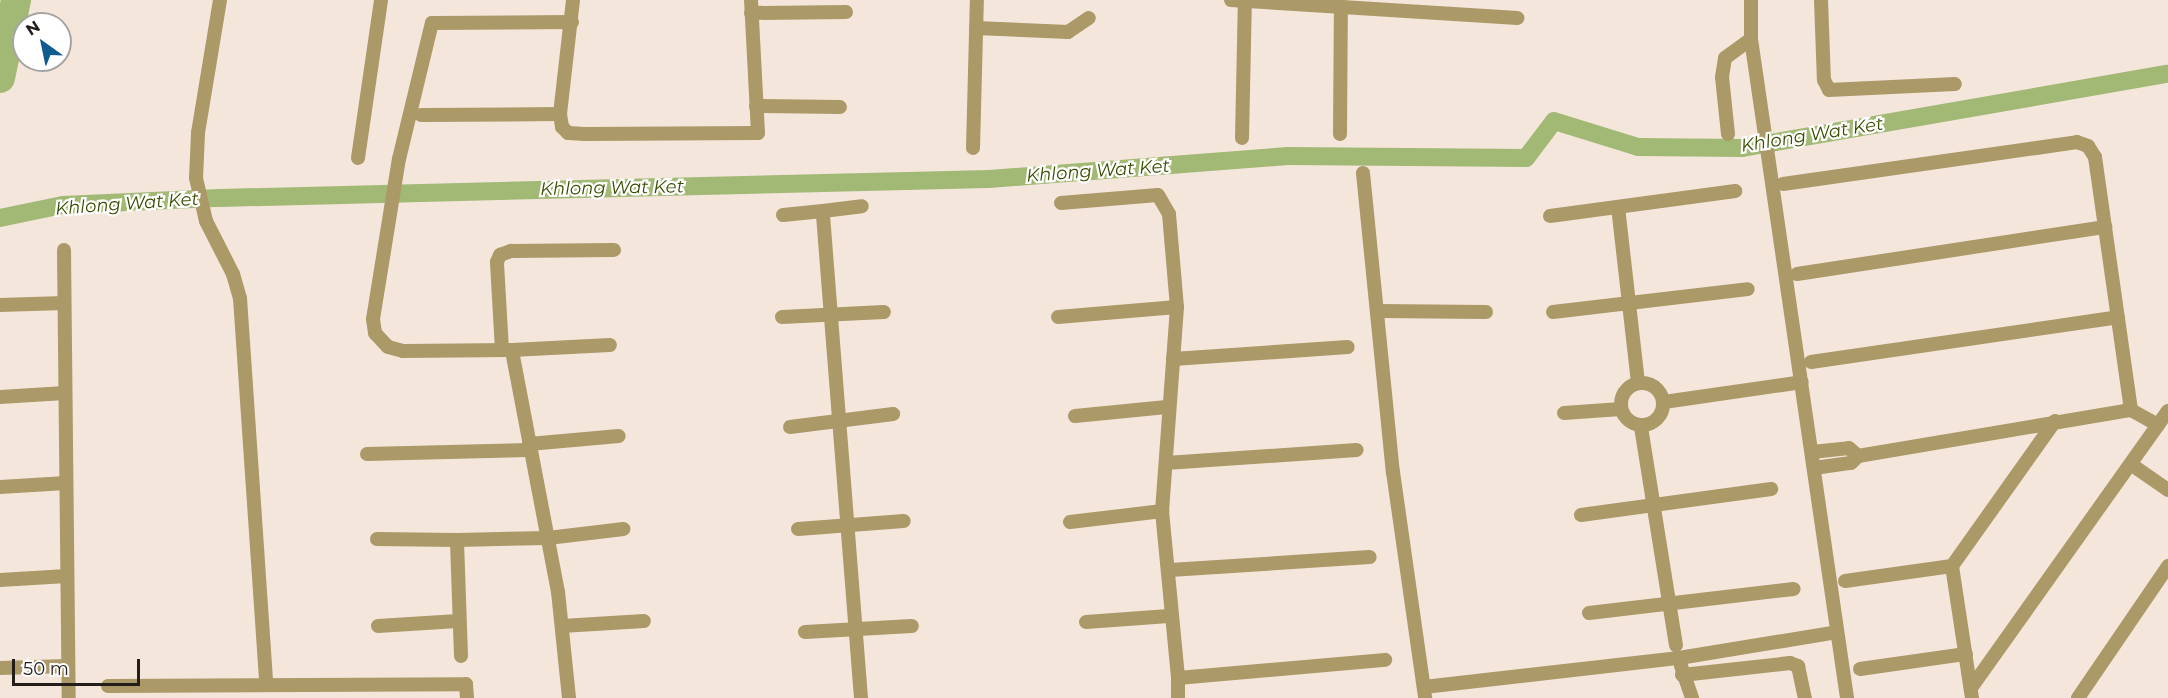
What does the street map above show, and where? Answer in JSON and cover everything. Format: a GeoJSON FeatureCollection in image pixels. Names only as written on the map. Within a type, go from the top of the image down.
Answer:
{"type":"FeatureCollection","features":[{"type":"Feature","properties":{"kind":"street"},"geometry":{"type":"LineString","coordinates":[[220,0],[198,133],[196,178],[206,221],[233,274],[240,298],[266,683]]}},
{"type":"Feature","properties":{"kind":"street"},"geometry":{"type":"LineString","coordinates":[[358,158],[381,0]]}},
{"type":"Feature","properties":{"kind":"street"},"geometry":{"type":"LineString","coordinates":[[573,0],[560,114],[562,127],[568,133],[759,133],[751,7],[846,12]]}},
{"type":"Feature","properties":{"kind":"street"},"geometry":{"type":"LineString","coordinates":[[973,148],[977,0]]}},
{"type":"Feature","properties":{"kind":"street"},"geometry":{"type":"LineString","coordinates":[[1231,0],[1266,0],[1517,18]]}},
{"type":"Feature","properties":{"kind":"street"},"geometry":{"type":"LineString","coordinates":[[1242,138],[1245,0]]}},
{"type":"Feature","properties":{"kind":"street"},"geometry":{"type":"LineString","coordinates":[[1751,0],[1751,39],[1772,172],[1846,698]]}},
{"type":"Feature","properties":{"kind":"street"},"geometry":{"type":"LineString","coordinates":[[1821,0],[1824,80],[1829,90],[1954,84]]}},
{"type":"Feature","properties":{"kind":"street"},"geometry":{"type":"LineString","coordinates":[[1340,134],[1341,6]]}},
{"type":"Feature","properties":{"kind":"street"},"geometry":{"type":"LineString","coordinates":[[976,28],[1068,32],[1089,18]]}},
{"type":"Feature","properties":{"kind":"street"},"geometry":{"type":"LineString","coordinates":[[572,22],[432,23],[399,159],[373,319],[375,333],[388,347],[403,351],[507,350],[610,345]]}},
{"type":"Feature","properties":{"kind":"street"},"geometry":{"type":"LineString","coordinates":[[1728,134],[1722,77],[1725,58],[1751,39]]}},
{"type":"Feature","properties":{"kind":"street"},"geometry":{"type":"LineString","coordinates":[[756,106],[840,107]]}},
{"type":"Feature","properties":{"kind":"street"},"geometry":{"type":"LineString","coordinates":[[421,115],[560,114]]}},
{"type":"Feature","properties":{"kind":"street"},"geometry":{"type":"LineString","coordinates":[[1784,184],[2077,142],[2088,146],[2095,157],[2131,410]]}},
{"type":"Feature","properties":{"kind":"street"},"geometry":{"type":"LineString","coordinates":[[1362,173],[1393,472],[1425,693],[1678,651],[1837,632]]}},
{"type":"Feature","properties":{"kind":"street"},"geometry":{"type":"LineString","coordinates":[[1550,216],[1735,191]]}},
{"type":"Feature","properties":{"kind":"street"},"geometry":{"type":"LineString","coordinates":[[1061,203],[1158,195],[1169,214],[1177,307],[1167,407],[1162,511],[1170,570],[1169,615],[1178,678],[1178,698]]}},
{"type":"Feature","properties":{"kind":"street"},"geometry":{"type":"LineString","coordinates":[[783,215],[862,206]]}},
{"type":"Feature","properties":{"kind":"street"},"geometry":{"type":"LineString","coordinates":[[1618,207],[1638,382]]}},
{"type":"Feature","properties":{"kind":"street"},"geometry":{"type":"LineString","coordinates":[[823,211],[861,698]]}},
{"type":"Feature","properties":{"kind":"street"},"geometry":{"type":"LineString","coordinates":[[1797,274],[2105,227]]}},
{"type":"Feature","properties":{"kind":"street"},"geometry":{"type":"LineString","coordinates":[[64,250],[69,698]]}},
{"type":"Feature","properties":{"kind":"street"},"geometry":{"type":"LineString","coordinates":[[569,698],[562,626],[548,538],[530,447],[507,350],[497,262],[500,255],[615,250]]}},
{"type":"Feature","properties":{"kind":"street"},"geometry":{"type":"LineString","coordinates":[[1553,312],[1629,301],[1748,289]]}},
{"type":"Feature","properties":{"kind":"street"},"geometry":{"type":"LineString","coordinates":[[0,305],[64,303]]}},
{"type":"Feature","properties":{"kind":"street"},"geometry":{"type":"LineString","coordinates":[[1058,317],[1177,307]]}},
{"type":"Feature","properties":{"kind":"street"},"geometry":{"type":"LineString","coordinates":[[1378,311],[1486,312]]}},
{"type":"Feature","properties":{"kind":"street"},"geometry":{"type":"LineString","coordinates":[[782,317],[884,312]]}},
{"type":"Feature","properties":{"kind":"street"},"geometry":{"type":"LineString","coordinates":[[1811,362],[2118,317]]}},
{"type":"Feature","properties":{"kind":"street"},"geometry":{"type":"LineString","coordinates":[[1173,359],[1348,347]]}},
{"type":"Feature","properties":{"kind":"street"},"geometry":{"type":"LineString","coordinates":[[1638,382],[1650,383],[1664,402],[1661,414],[1652,424],[1641,427],[1629,422],[1621,410],[1625,390],[1638,382]]}},
{"type":"Feature","properties":{"kind":"street"},"geometry":{"type":"LineString","coordinates":[[1664,402],[1802,382]]}},
{"type":"Feature","properties":{"kind":"street"},"geometry":{"type":"LineString","coordinates":[[0,397],[65,393]]}},
{"type":"Feature","properties":{"kind":"street"},"geometry":{"type":"LineString","coordinates":[[1075,416],[1167,407]]}},
{"type":"Feature","properties":{"kind":"street"},"geometry":{"type":"LineString","coordinates":[[1564,413],[1621,410]]}},
{"type":"Feature","properties":{"kind":"street"},"geometry":{"type":"LineString","coordinates":[[1814,468],[1851,463],[1858,456],[2131,410],[2158,425]]}},
{"type":"Feature","properties":{"kind":"street"},"geometry":{"type":"LineString","coordinates":[[1972,693],[2168,411]]}},
{"type":"Feature","properties":{"kind":"street"},"geometry":{"type":"LineString","coordinates":[[790,427],[841,423],[893,414]]}},
{"type":"Feature","properties":{"kind":"street"},"geometry":{"type":"LineString","coordinates":[[1972,693],[1952,566],[2055,421]]}},
{"type":"Feature","properties":{"kind":"street"},"geometry":{"type":"LineString","coordinates":[[1641,427],[1682,675],[1692,698]]}},
{"type":"Feature","properties":{"kind":"street"},"geometry":{"type":"LineString","coordinates":[[367,454],[530,447],[619,436]]}},
{"type":"Feature","properties":{"kind":"street"},"geometry":{"type":"LineString","coordinates":[[1812,452],[1849,448],[1858,456]]}},
{"type":"Feature","properties":{"kind":"street"},"geometry":{"type":"LineString","coordinates":[[1166,463],[1358,450]]}},
{"type":"Feature","properties":{"kind":"street"},"geometry":{"type":"LineString","coordinates":[[2132,465],[2168,490]]}},
{"type":"Feature","properties":{"kind":"street"},"geometry":{"type":"LineString","coordinates":[[0,488],[66,483]]}},
{"type":"Feature","properties":{"kind":"street"},"geometry":{"type":"LineString","coordinates":[[1581,515],[1771,489]]}},
{"type":"Feature","properties":{"kind":"street"},"geometry":{"type":"LineString","coordinates":[[1070,522],[1162,511]]}},
{"type":"Feature","properties":{"kind":"street"},"geometry":{"type":"LineString","coordinates":[[798,529],[904,521]]}},
{"type":"Feature","properties":{"kind":"street"},"geometry":{"type":"LineString","coordinates":[[377,539],[548,538],[623,529]]}},
{"type":"Feature","properties":{"kind":"street"},"geometry":{"type":"LineString","coordinates":[[457,540],[461,656]]}},
{"type":"Feature","properties":{"kind":"street"},"geometry":{"type":"LineString","coordinates":[[1170,570],[1370,557]]}},
{"type":"Feature","properties":{"kind":"street"},"geometry":{"type":"LineString","coordinates":[[1845,581],[1952,566]]}},
{"type":"Feature","properties":{"kind":"street"},"geometry":{"type":"LineString","coordinates":[[2078,698],[2168,566]]}},
{"type":"Feature","properties":{"kind":"street"},"geometry":{"type":"LineString","coordinates":[[0,580],[67,576]]}},
{"type":"Feature","properties":{"kind":"street"},"geometry":{"type":"LineString","coordinates":[[1589,613],[1794,589]]}},
{"type":"Feature","properties":{"kind":"street"},"geometry":{"type":"LineString","coordinates":[[1086,622],[1169,615]]}},
{"type":"Feature","properties":{"kind":"street"},"geometry":{"type":"LineString","coordinates":[[378,626],[458,621]]}},
{"type":"Feature","properties":{"kind":"street"},"geometry":{"type":"LineString","coordinates":[[562,626],[645,621]]}},
{"type":"Feature","properties":{"kind":"street"},"geometry":{"type":"LineString","coordinates":[[805,632],[912,626]]}},
{"type":"Feature","properties":{"kind":"street"},"geometry":{"type":"LineString","coordinates":[[1860,669],[1966,654]]}},
{"type":"Feature","properties":{"kind":"street"},"geometry":{"type":"LineString","coordinates":[[1178,678],[1385,660]]}},
{"type":"Feature","properties":{"kind":"street"},"geometry":{"type":"LineString","coordinates":[[1682,675],[1790,663],[1798,666],[1805,698]]}},
{"type":"Feature","properties":{"kind":"street"},"geometry":{"type":"LineString","coordinates":[[0,668],[68,666]]}},
{"type":"Feature","properties":{"kind":"street"},"geometry":{"type":"LineString","coordinates":[[108,687],[266,683],[466,684],[467,698]]}},
{"type":"Feature","properties":{"kind":"waterway"},"geometry":{"type":"LineString","coordinates":[[0,78],[16,0]]}},
{"type":"Feature","properties":{"kind":"waterway","name":"Khlong Wat Ket"},"geometry":{"type":"LineString","coordinates":[[0,218],[63,205],[220,198],[989,179],[1288,156],[1526,158],[1554,121],[1638,147],[1742,148],[2168,74]]}}]}
